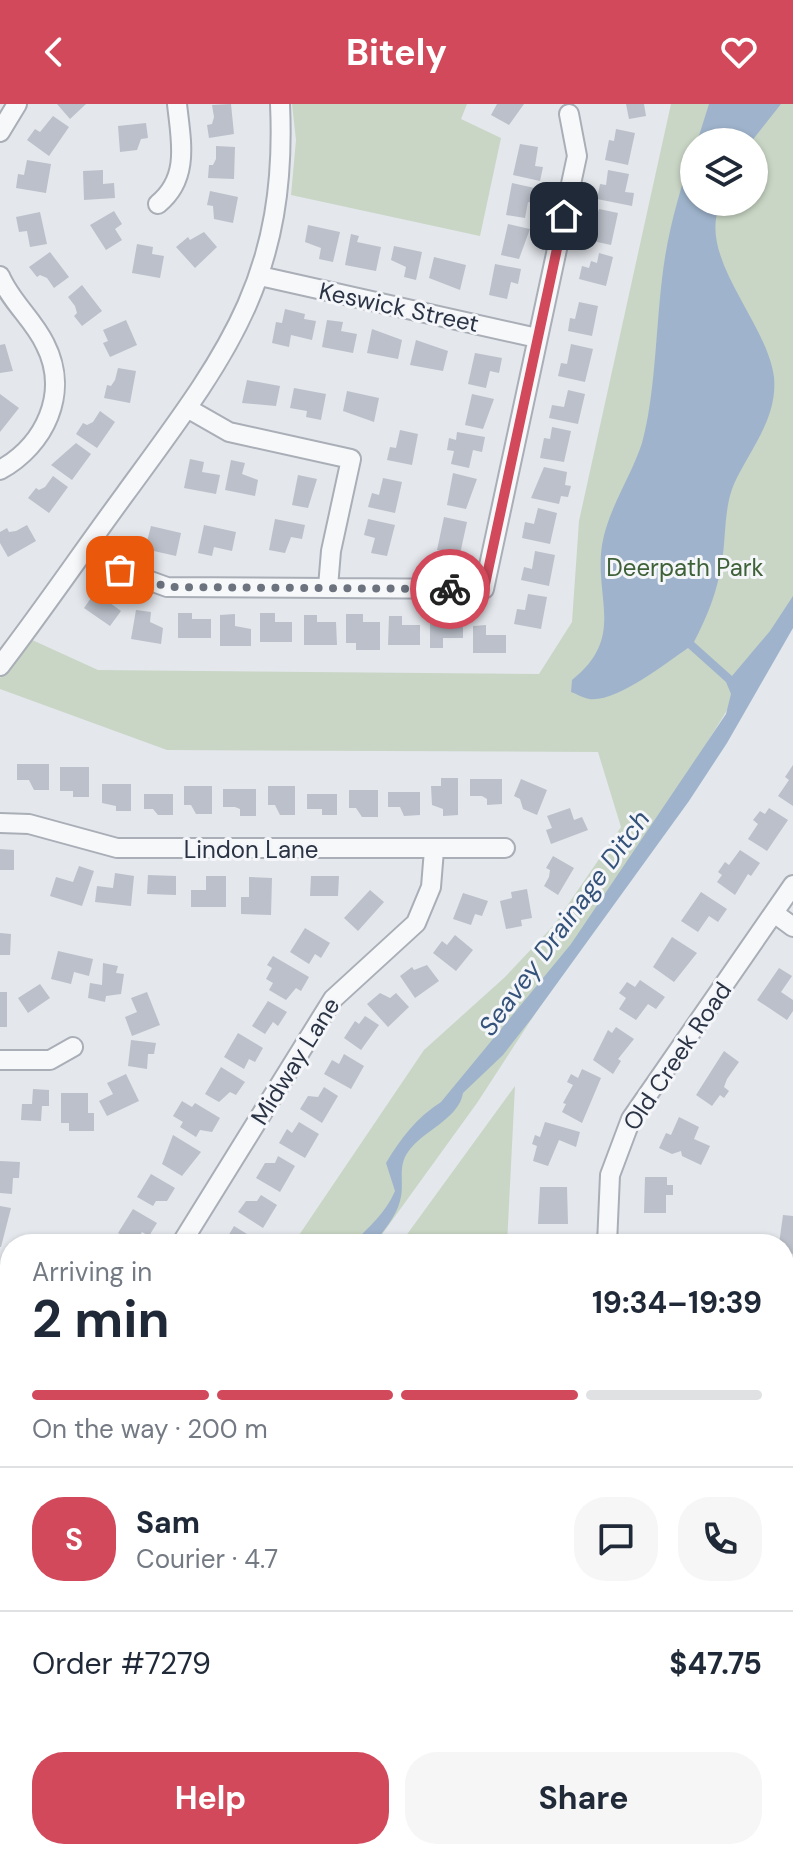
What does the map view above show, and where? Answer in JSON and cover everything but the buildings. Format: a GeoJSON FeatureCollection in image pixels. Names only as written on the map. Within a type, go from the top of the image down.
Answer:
{"type":"FeatureCollection","features":[{"type":"Feature","properties":{"kind":"street"},"geometry":{"type":"LineString","coordinates":[[0,132],[17,104]]}},
{"type":"Feature","properties":{"kind":"street"},"geometry":{"type":"LineString","coordinates":[[158,204],[173,192],[179,176],[177,104]]}},
{"type":"Feature","properties":{"kind":"street"},"geometry":{"type":"LineString","coordinates":[[4,655],[187,408],[242,320],[260,276],[274,225],[282,159],[280,104]]}},
{"type":"Feature","properties":{"kind":"street"},"geometry":{"type":"LineString","coordinates":[[88,545],[120,570],[167,587],[484,589],[577,156],[569,114]]}},
{"type":"Feature","properties":{"kind":"street"},"geometry":{"type":"LineString","coordinates":[[0,276],[45,344],[54,375],[54,395],[48,420],[37,441],[18,460],[0,470]]}},
{"type":"Feature","properties":{"kind":"street","name":"Keswick Street"},"geometry":{"type":"LineString","coordinates":[[260,276],[537,338]]}},
{"type":"Feature","properties":{"kind":"street"},"geometry":{"type":"LineString","coordinates":[[187,408],[229,432],[351,459],[331,551],[328,587]]}},
{"type":"Feature","properties":{"kind":"street","name":"Lindon Lane"},"geometry":{"type":"LineString","coordinates":[[0,823],[42,827],[117,848],[505,848]]}},
{"type":"Feature","properties":{"kind":"street","name":"Midway Lane"},"geometry":{"type":"LineString","coordinates":[[187,1234],[333,999],[416,923],[431,887],[434,850]]}},
{"type":"Feature","properties":{"kind":"street","name":"Old Creek Road"},"geometry":{"type":"LineString","coordinates":[[607,1234],[610,1175],[631,1119],[793,885]]}},
{"type":"Feature","properties":{"kind":"street"},"geometry":{"type":"LineString","coordinates":[[774,913],[793,927]]}},
{"type":"Feature","properties":{"kind":"street"},"geometry":{"type":"LineString","coordinates":[[0,1060],[50,1060],[73,1047]]}},
{"type":"Feature","properties":{"kind":"green space"},"geometry":{"type":"Polygon","coordinates":[[[292,104],[467,104],[461,119],[501,138],[480,236],[291,195],[296,140],[292,104]]]}},
{"type":"Feature","properties":{"kind":"green space","name":"Deerpath Park"},"geometry":{"type":"Polygon","coordinates":[[[671,104],[793,104],[793,603],[633,863],[477,1103],[382,1234],[300,1234],[424,1050],[505,977],[554,925],[621,827],[598,752],[167,750],[0,689],[0,678],[30,639],[98,670],[539,674],[572,622],[579,521],[671,104]]]}},
{"type":"Feature","properties":{"kind":"green space"},"geometry":{"type":"Polygon","coordinates":[[[515,1086],[508,1234],[407,1234],[515,1086]]]}},
{"type":"Feature","properties":{"kind":"water"},"geometry":{"type":"Polygon","coordinates":[[[709,104],[781,104],[762,128],[701,128],[709,104]]]}},
{"type":"Feature","properties":{"kind":"water"},"geometry":{"type":"Polygon","coordinates":[[[680,194],[680,216],[718,216],[717,244],[724,266],[769,356],[774,377],[772,406],[767,420],[731,493],[717,583],[708,613],[694,642],[732,676],[770,631],[793,596],[793,628],[727,743],[689,801],[532,1018],[503,1055],[463,1093],[448,1118],[408,1152],[402,1170],[400,1201],[385,1229],[381,1234],[362,1234],[382,1213],[395,1191],[386,1163],[397,1145],[417,1122],[441,1102],[571,944],[726,714],[731,694],[726,682],[688,648],[640,681],[613,695],[589,699],[571,692],[572,680],[588,664],[603,633],[602,545],[609,519],[642,443],[646,425],[667,246],[680,194]]]}},
{"type":"Feature","properties":{"kind":"way so far"},"geometry":{"type":"LineString","coordinates":[[120,570],[167,587],[450,589]]}},
{"type":"Feature","properties":{"kind":"route"},"geometry":{"type":"LineString","coordinates":[[450,589],[484,589],[564,216]]}},
{"type":"Feature","properties":{"kind":"water label","name":"Seavey Drainage Ditch"},"geometry":{"type":"Point","coordinates":[564,923]}}]}
